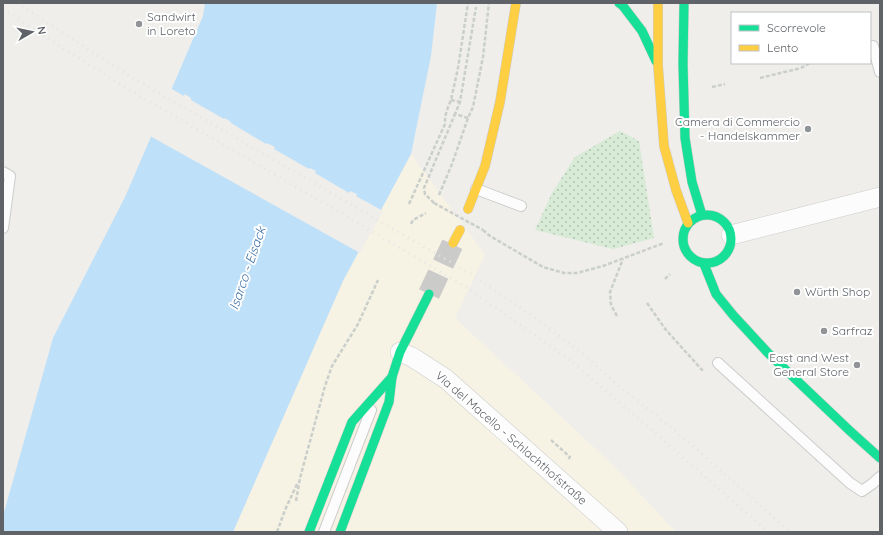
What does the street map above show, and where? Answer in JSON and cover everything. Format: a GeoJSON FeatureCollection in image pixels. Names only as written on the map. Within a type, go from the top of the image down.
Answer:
{"type":"FeatureCollection","features":[{"type":"Feature","properties":{"kind":"street"},"geometry":{"type":"LineString","coordinates":[[468,209],[485,166],[500,102],[516,3]]}},
{"type":"Feature","properties":{"kind":"street"},"geometry":{"type":"LineString","coordinates":[[619,3],[642,31],[658,66]]}},
{"type":"Feature","properties":{"kind":"street"},"geometry":{"type":"LineString","coordinates":[[658,3],[658,66],[664,146],[676,190],[688,223]]}},
{"type":"Feature","properties":{"kind":"street"},"geometry":{"type":"LineString","coordinates":[[684,3],[683,64],[685,138],[692,182],[702,215]]}},
{"type":"Feature","properties":{"kind":"street"},"geometry":{"type":"LineString","coordinates":[[731,235],[880,197]]}},
{"type":"Feature","properties":{"kind":"street"},"geometry":{"type":"LineString","coordinates":[[702,215],[718,217],[724,221],[729,228],[731,235],[731,244],[728,253],[713,263],[704,264],[694,260],[686,253],[683,243],[683,232],[688,223],[694,218],[702,215]]}},
{"type":"Feature","properties":{"kind":"street"},"geometry":{"type":"LineString","coordinates":[[453,243],[460,230]]}},
{"type":"Feature","properties":{"kind":"street"},"geometry":{"type":"LineString","coordinates":[[704,264],[716,294],[733,315],[768,353],[880,458]]}},
{"type":"Feature","properties":{"kind":"street"},"geometry":{"type":"LineString","coordinates":[[340,532],[389,402],[392,377],[400,352],[428,294]]}},
{"type":"Feature","properties":{"kind":"street","name":"Via del Macello - Schlachthofstraße"},"geometry":{"type":"LineString","coordinates":[[400,352],[412,357],[446,379],[541,470],[618,532]]}},
{"type":"Feature","properties":{"kind":"street"},"geometry":{"type":"LineString","coordinates":[[309,532],[352,422],[392,377]]}},
{"type":"Feature","properties":{"kind":"lane"},"geometry":{"type":"LineString","coordinates":[[874,45],[880,72]]}},
{"type":"Feature","properties":{"kind":"lane"},"geometry":{"type":"LineString","coordinates":[[3,172],[10,176],[3,228]]}},
{"type":"Feature","properties":{"kind":"lane"},"geometry":{"type":"LineString","coordinates":[[476,189],[522,206]]}},
{"type":"Feature","properties":{"kind":"lane"},"geometry":{"type":"LineString","coordinates":[[718,363],[850,483],[862,491],[880,477]]}},
{"type":"Feature","properties":{"kind":"lane"},"geometry":{"type":"LineString","coordinates":[[324,532],[379,392]]}},
{"type":"Feature","properties":{"kind":"path"},"geometry":{"type":"LineString","coordinates":[[409,204],[445,124],[445,116],[451,100],[458,68],[468,3]]}},
{"type":"Feature","properties":{"kind":"path"},"geometry":{"type":"LineString","coordinates":[[439,195],[473,107],[483,58],[490,3]]}},
{"type":"Feature","properties":{"kind":"path"},"geometry":{"type":"LineString","coordinates":[[476,7],[460,102],[424,188],[425,194],[434,203],[483,230],[490,236],[543,267],[564,273],[577,273],[604,266],[664,243]]}},
{"type":"Feature","properties":{"kind":"path"},"geometry":{"type":"LineString","coordinates":[[760,78],[801,68],[808,64]]}},
{"type":"Feature","properties":{"kind":"path"},"geometry":{"type":"LineString","coordinates":[[712,86],[725,84]]}},
{"type":"Feature","properties":{"kind":"path"},"geometry":{"type":"LineString","coordinates":[[451,100],[460,102]]}},
{"type":"Feature","properties":{"kind":"path"},"geometry":{"type":"LineString","coordinates":[[455,114],[468,118]]}},
{"type":"Feature","properties":{"kind":"path"},"geometry":{"type":"LineString","coordinates":[[445,124],[451,126]]}},
{"type":"Feature","properties":{"kind":"path"},"geometry":{"type":"LineString","coordinates":[[411,224],[413,220],[426,213]]}},
{"type":"Feature","properties":{"kind":"path"},"geometry":{"type":"LineString","coordinates":[[617,316],[611,305],[610,292],[623,258]]}},
{"type":"Feature","properties":{"kind":"path"},"geometry":{"type":"LineString","coordinates":[[665,279],[670,274]]}},
{"type":"Feature","properties":{"kind":"path"},"geometry":{"type":"LineString","coordinates":[[296,505],[300,478],[327,379],[332,366],[358,324],[378,280]]}},
{"type":"Feature","properties":{"kind":"path"},"geometry":{"type":"LineString","coordinates":[[648,303],[666,330],[674,339]]}},
{"type":"Feature","properties":{"kind":"path"},"geometry":{"type":"LineString","coordinates":[[277,532],[285,510],[300,478]]}},
{"type":"Feature","properties":{"kind":"shaded area"},"geometry":{"type":"Polygon","coordinates":[[[411,154],[485,255],[455,318],[614,466],[676,532],[233,532],[343,281],[411,154]]]}},
{"type":"Feature","properties":{"kind":"green space"},"geometry":{"type":"Polygon","coordinates":[[[620,131],[639,141],[654,238],[613,249],[535,230],[552,193],[575,157],[620,131]]]}},
{"type":"Feature","properties":{"kind":"water","name":"Isarco - Eisack"},"geometry":{"type":"Polygon","coordinates":[[[205,3],[437,3],[431,56],[411,154],[343,281],[233,532],[3,532],[3,516],[53,338],[125,197],[203,16],[205,3]]]}},
{"type":"Feature","properties":{"kind":"pier"},"geometry":{"type":"Polygon","coordinates":[[[170,88],[184,96],[185,94],[191,98],[191,100],[224,119],[225,118],[266,144],[267,143],[275,147],[274,149],[309,169],[310,168],[316,171],[315,173],[349,193],[350,191],[357,194],[356,196],[383,211],[360,253],[150,136],[170,88]]]}},
{"type":"Feature","properties":{"kind":"tunnel"},"geometry":{"type":"LineString","coordinates":[[429,294],[453,243]]}},
{"type":"Feature","properties":{"kind":"railway"},"geometry":{"type":"LineString","coordinates":[[17,3],[131,77],[471,274],[534,317],[584,355],[692,445],[790,532]]}},
{"type":"Feature","properties":{"kind":"railway"},"geometry":{"type":"LineString","coordinates":[[3,9],[126,88],[466,287],[566,357],[768,532]]}},
{"type":"Feature","properties":{"kind":"traffic: fast"},"geometry":{"type":"LineString","coordinates":[[619,3],[642,31],[656,61]]}},
{"type":"Feature","properties":{"kind":"traffic: fast"},"geometry":{"type":"LineString","coordinates":[[684,3],[683,64],[685,138],[692,182],[702,215]]}},
{"type":"Feature","properties":{"kind":"traffic: fast"},"geometry":{"type":"LineString","coordinates":[[702,215],[712,215],[721,219],[727,225],[730,230],[731,239],[730,248],[721,259],[712,263],[702,263],[693,259],[687,253],[683,244],[683,234],[687,225],[693,219],[702,215]]}},
{"type":"Feature","properties":{"kind":"traffic: fast"},"geometry":{"type":"LineString","coordinates":[[704,264],[716,294],[733,315],[768,353],[880,458]]}},
{"type":"Feature","properties":{"kind":"traffic: fast"},"geometry":{"type":"LineString","coordinates":[[340,532],[389,402],[392,377],[400,352],[429,294]]}},
{"type":"Feature","properties":{"kind":"traffic: fast"},"geometry":{"type":"LineString","coordinates":[[309,532],[352,422],[392,377]]}},
{"type":"Feature","properties":{"kind":"traffic: slow"},"geometry":{"type":"LineString","coordinates":[[468,209],[485,166],[500,102],[516,3]]}},
{"type":"Feature","properties":{"kind":"traffic: slow"},"geometry":{"type":"LineString","coordinates":[[658,3],[658,65],[664,146],[676,190],[688,223]]}},
{"type":"Feature","properties":{"kind":"traffic: slow"},"geometry":{"type":"LineString","coordinates":[[453,243],[460,230]]}},
{"type":"Feature","properties":{"kind":"place","name":"Sandwirt in Loreto"},"geometry":{"type":"Point","coordinates":[139,24]}},
{"type":"Feature","properties":{"kind":"place","name":"Camera di Commercio - Handelskammer"},"geometry":{"type":"Point","coordinates":[808,129]}},
{"type":"Feature","properties":{"kind":"place","name":"Würth Shop"},"geometry":{"type":"Point","coordinates":[797,292]}},
{"type":"Feature","properties":{"kind":"place","name":"Sarfraz"},"geometry":{"type":"Point","coordinates":[824,331]}},
{"type":"Feature","properties":{"kind":"place","name":"East and West General Store"},"geometry":{"type":"Point","coordinates":[857,365]}}]}
